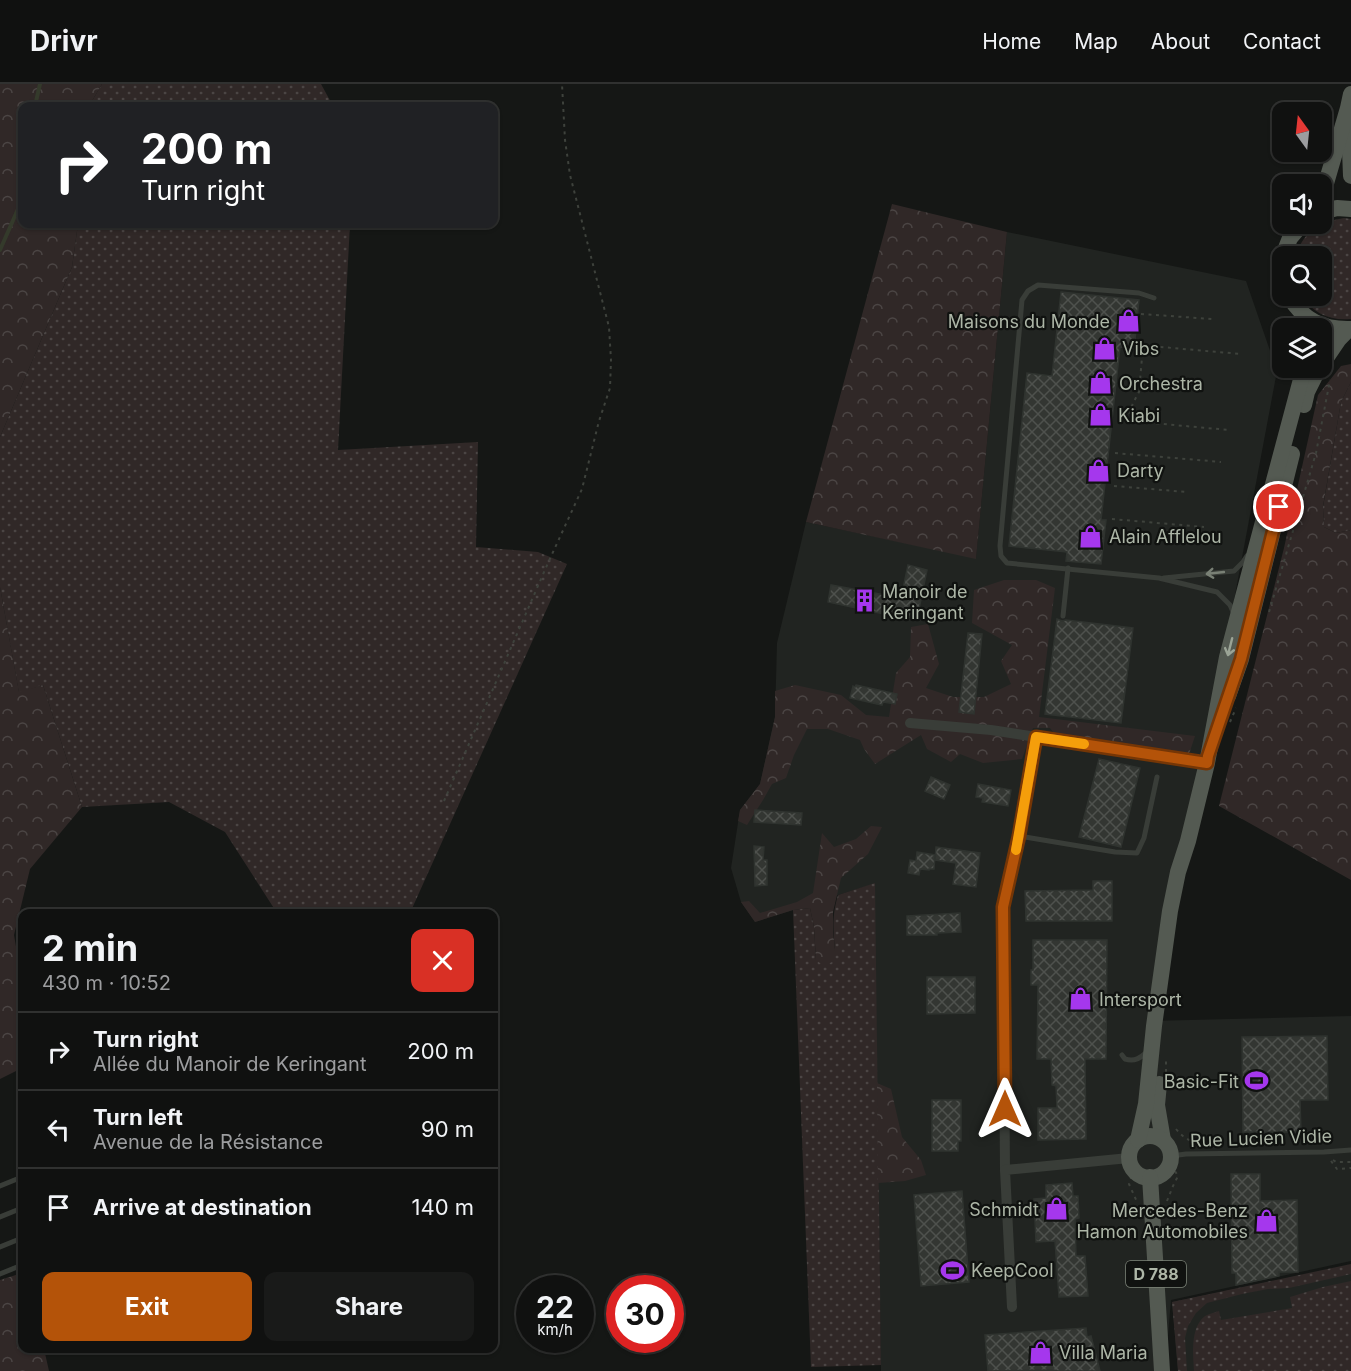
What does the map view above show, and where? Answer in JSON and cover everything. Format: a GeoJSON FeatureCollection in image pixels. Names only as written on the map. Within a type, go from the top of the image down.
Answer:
{"type":"FeatureCollection","features":[{"type":"Feature","properties":{"kind":"main road"},"geometry":{"type":"LineString","coordinates":[[1350,101],[1351,176]]}},
{"type":"Feature","properties":{"kind":"main road"},"geometry":{"type":"LineString","coordinates":[[1328,174],[1350,101]]}},
{"type":"Feature","properties":{"kind":"main road"},"geometry":{"type":"LineString","coordinates":[[1332,209],[1351,209]]}},
{"type":"Feature","properties":{"kind":"main road"},"geometry":{"type":"LineString","coordinates":[[1296,306],[1311,321],[1329,328],[1350,329]]}},
{"type":"Feature","properties":{"kind":"main road"},"geometry":{"type":"LineString","coordinates":[[1332,352],[1339,339],[1350,329]]}},
{"type":"Feature","properties":{"kind":"main road"},"geometry":{"type":"LineString","coordinates":[[1138,1140],[1159,1051],[1170,911],[1178,872],[1207,760],[1227,657],[1301,378]]}},
{"type":"Feature","properties":{"kind":"main road"},"geometry":{"type":"LineString","coordinates":[[1207,760],[1241,659],[1307,393],[1317,378]]}},
{"type":"Feature","properties":{"kind":"main road"},"geometry":{"type":"LineString","coordinates":[[1163,1140],[1150,1136],[1138,1140],[1133,1145],[1129,1158],[1134,1169],[1143,1176],[1149,1178],[1162,1174],[1171,1160],[1170,1150],[1163,1140],[1157,1105],[1162,1032],[1188,840]]}},
{"type":"Feature","properties":{"kind":"main road","name":"D 788"},"geometry":{"type":"LineString","coordinates":[[1149,1178],[1162,1371]]}},
{"type":"Feature","properties":{"kind":"street"},"geometry":{"type":"LineString","coordinates":[[910,723],[991,730],[1207,760]]}},
{"type":"Feature","properties":{"kind":"street"},"geometry":{"type":"LineString","coordinates":[[1012,1307],[1005,1170],[1003,907],[1019,836],[1036,737]]}},
{"type":"Feature","properties":{"kind":"street"},"geometry":{"type":"LineString","coordinates":[[1005,1170],[1129,1158]]}},
{"type":"Feature","properties":{"kind":"lane"},"geometry":{"type":"LineString","coordinates":[[1154,298],[1139,293],[1038,285],[1028,291],[1022,300],[1000,546],[1001,556],[1007,563],[1159,578],[1217,592],[1230,605],[1236,621]]}},
{"type":"Feature","properties":{"kind":"lane"},"geometry":{"type":"LineString","coordinates":[[1159,578],[1234,571],[1257,542]]}},
{"type":"Feature","properties":{"kind":"lane"},"geometry":{"type":"LineString","coordinates":[[1063,616],[1068,568]]}},
{"type":"Feature","properties":{"kind":"lane"},"geometry":{"type":"LineString","coordinates":[[1019,836],[1115,852],[1137,853],[1144,838],[1157,777]]}},
{"type":"Feature","properties":{"kind":"lane"},"geometry":{"type":"LineString","coordinates":[[1122,1055],[1125,1059],[1130,1060],[1159,1051]]}},
{"type":"Feature","properties":{"kind":"lane","name":"Rue Lucien Vidie"},"geometry":{"type":"LineString","coordinates":[[1171,1160],[1186,1154],[1351,1150]]}},
{"type":"Feature","properties":{"kind":"lane"},"geometry":{"type":"LineString","coordinates":[[0,1186],[18,1179]]}},
{"type":"Feature","properties":{"kind":"lane"},"geometry":{"type":"LineString","coordinates":[[0,1217],[18,1210]]}},
{"type":"Feature","properties":{"kind":"lane"},"geometry":{"type":"LineString","coordinates":[[0,1247],[18,1240]]}},
{"type":"Feature","properties":{"kind":"lane"},"geometry":{"type":"LineString","coordinates":[[0,1274],[18,1267]]}},
{"type":"Feature","properties":{"kind":"path"},"geometry":{"type":"LineString","coordinates":[[444,801],[582,489],[610,388],[612,360],[609,327],[570,175],[565,141],[562,84]]}},
{"type":"Feature","properties":{"kind":"path"},"geometry":{"type":"LineString","coordinates":[[1142,314],[1212,319]]}},
{"type":"Feature","properties":{"kind":"path"},"geometry":{"type":"LineString","coordinates":[[1138,345],[1241,354]]}},
{"type":"Feature","properties":{"kind":"path"},"geometry":{"type":"LineString","coordinates":[[1127,421],[1139,392],[1143,346]]}},
{"type":"Feature","properties":{"kind":"path"},"geometry":{"type":"LineString","coordinates":[[1266,621],[1316,453],[1323,378]]}},
{"type":"Feature","properties":{"kind":"path"},"geometry":{"type":"LineString","coordinates":[[1119,420],[1229,430]]}},
{"type":"Feature","properties":{"kind":"path"},"geometry":{"type":"LineString","coordinates":[[1115,453],[1221,462]]}},
{"type":"Feature","properties":{"kind":"path"},"geometry":{"type":"LineString","coordinates":[[1114,486],[1187,492]]}},
{"type":"Feature","properties":{"kind":"path"},"geometry":{"type":"LineString","coordinates":[[1112,519],[1204,528]]}},
{"type":"Feature","properties":{"kind":"path"},"geometry":{"type":"LineString","coordinates":[[1228,730],[1235,708]]}},
{"type":"Feature","properties":{"kind":"path"},"geometry":{"type":"LineString","coordinates":[[1107,1006],[1126,1007]]}},
{"type":"Feature","properties":{"kind":"path"},"geometry":{"type":"LineString","coordinates":[[1159,1051],[1166,1073]]}},
{"type":"Feature","properties":{"kind":"path"},"geometry":{"type":"LineString","coordinates":[[1174,1127],[1191,1142],[1204,1144]]}},
{"type":"Feature","properties":{"kind":"path"},"geometry":{"type":"LineString","coordinates":[[1324,1152],[1337,1169],[1351,1168]]}},
{"type":"Feature","properties":{"kind":"path"},"geometry":{"type":"LineString","coordinates":[[1167,1202],[1178,1176],[1171,1160]]}},
{"type":"Feature","properties":{"kind":"shaded area"},"geometry":{"type":"Polygon","coordinates":[[[1007,232],[1246,281],[1272,356],[1272,378],[1276,378],[1223,659],[1149,1021],[1351,1016],[1351,1261],[1171,1300],[1165,1371],[881,1371],[874,884],[838,895],[810,908],[793,910],[755,922],[741,902],[731,868],[740,810],[760,784],[775,717],[777,643],[806,522],[976,558],[1007,232]]]}},
{"type":"Feature","properties":{"kind":"shaded area"},"geometry":{"type":"Polygon","coordinates":[[[1351,1265],[1351,1371],[1178,1371],[1172,1302],[1351,1265]]]}},
{"type":"Feature","properties":{"kind":"green space"},"geometry":{"type":"Polygon","coordinates":[[[0,84],[102,84],[91,102],[18,102],[18,228],[77,228],[72,267],[0,437],[0,84]]]}},
{"type":"Feature","properties":{"kind":"green space"},"geometry":{"type":"Polygon","coordinates":[[[102,84],[321,84],[331,102],[91,102],[102,84]]]}},
{"type":"Feature","properties":{"kind":"green space"},"geometry":{"type":"Polygon","coordinates":[[[892,204],[1007,232],[976,559],[806,522],[892,204]]]}},
{"type":"Feature","properties":{"kind":"green space"},"geometry":{"type":"Polygon","coordinates":[[[1351,219],[1351,319],[1329,317],[1310,306],[1332,306],[1332,246],[1300,246],[1308,234],[1332,234],[1332,221],[1351,219]]]}},
{"type":"Feature","properties":{"kind":"green space"},"geometry":{"type":"Polygon","coordinates":[[[77,228],[350,228],[338,450],[478,442],[476,547],[538,552],[567,564],[412,909],[274,909],[225,832],[169,802],[82,807],[43,685],[19,693],[0,587],[0,437],[72,267],[77,228]]]}},
{"type":"Feature","properties":{"kind":"green space"},"geometry":{"type":"Polygon","coordinates":[[[1351,364],[1351,382],[1341,402],[1323,506],[1324,527],[1336,533],[1351,530],[1351,880],[1219,806],[1284,548],[1318,395],[1341,366],[1351,364]]]}},
{"type":"Feature","properties":{"kind":"green space"},"geometry":{"type":"Polygon","coordinates":[[[1351,382],[1351,530],[1336,533],[1324,527],[1323,507],[1341,402],[1351,382]]]}},
{"type":"Feature","properties":{"kind":"green space"},"geometry":{"type":"Polygon","coordinates":[[[1004,580],[1036,580],[1055,588],[1039,717],[1195,736],[1187,760],[1155,761],[1066,748],[1050,728],[1033,728],[1022,759],[983,763],[960,754],[951,762],[927,749],[921,735],[875,764],[860,740],[828,729],[807,729],[786,778],[772,784],[747,825],[738,821],[740,810],[760,784],[775,717],[775,691],[795,685],[841,695],[866,715],[889,717],[896,673],[910,657],[911,627],[928,624],[939,664],[926,688],[953,697],[984,697],[1011,684],[1001,661],[1012,645],[972,623],[974,590],[1004,580]]]}},
{"type":"Feature","properties":{"kind":"green space"},"geometry":{"type":"Polygon","coordinates":[[[0,587],[19,692],[43,685],[82,807],[30,869],[20,909],[18,909],[14,935],[18,958],[18,1070],[0,1079],[0,587]]]}},
{"type":"Feature","properties":{"kind":"green space"},"geometry":{"type":"Polygon","coordinates":[[[871,826],[882,827],[868,854],[841,878],[833,912],[835,950],[832,962],[824,966],[816,960],[810,908],[793,910],[755,922],[741,902],[749,901],[760,913],[797,902],[813,893],[822,833],[834,847],[856,839],[871,826]]]}},
{"type":"Feature","properties":{"kind":"green space"},"geometry":{"type":"Polygon","coordinates":[[[875,883],[881,1365],[811,1367],[793,910],[810,908],[816,960],[835,950],[834,922],[838,895],[875,883]]]}},
{"type":"Feature","properties":{"kind":"green space"},"geometry":{"type":"Polygon","coordinates":[[[877,1083],[891,1089],[902,1137],[921,1160],[926,1175],[905,1181],[878,1183],[877,1083]]]}},
{"type":"Feature","properties":{"kind":"green space"},"geometry":{"type":"Polygon","coordinates":[[[1351,1264],[1351,1274],[1289,1288],[1242,1294],[1207,1303],[1196,1313],[1188,1326],[1185,1338],[1187,1371],[1178,1371],[1172,1302],[1351,1264]]]}},
{"type":"Feature","properties":{"kind":"green space"},"geometry":{"type":"Polygon","coordinates":[[[18,1274],[18,1353],[45,1353],[49,1371],[0,1371],[0,1280],[18,1274]]]}},
{"type":"Feature","properties":{"kind":"green space"},"geometry":{"type":"Polygon","coordinates":[[[1351,1281],[1351,1371],[1194,1371],[1195,1334],[1200,1321],[1205,1316],[1219,1311],[1221,1320],[1292,1308],[1290,1297],[1351,1281]]]}},
{"type":"Feature","properties":{"kind":"building"},"geometry":{"type":"Polygon","coordinates":[[[1061,292],[1139,300],[1134,349],[1120,347],[1101,520],[1106,520],[1101,564],[1066,561],[1067,552],[1009,546],[1027,373],[1052,376],[1061,292]]]}},
{"type":"Feature","properties":{"kind":"building","name":"Manoir de Keringant"},"geometry":{"type":"Polygon","coordinates":[[[908,565],[927,570],[917,619],[828,602],[831,585],[901,598],[908,565]]]}},
{"type":"Feature","properties":{"kind":"building"},"geometry":{"type":"Polygon","coordinates":[[[1057,619],[1133,628],[1121,723],[1045,714],[1057,619]]]}},
{"type":"Feature","properties":{"kind":"building"},"geometry":{"type":"Polygon","coordinates":[[[968,633],[982,634],[974,714],[959,712],[968,633]]]}},
{"type":"Feature","properties":{"kind":"building"},"geometry":{"type":"Polygon","coordinates":[[[853,686],[897,694],[895,704],[883,702],[882,705],[850,698],[853,686]]]}},
{"type":"Feature","properties":{"kind":"building"},"geometry":{"type":"Polygon","coordinates":[[[1099,759],[1140,768],[1121,847],[1079,837],[1099,759]]]}},
{"type":"Feature","properties":{"kind":"building"},"geometry":{"type":"Polygon","coordinates":[[[931,777],[950,785],[944,799],[925,791],[931,777]]]}},
{"type":"Feature","properties":{"kind":"building"},"geometry":{"type":"Polygon","coordinates":[[[978,784],[1011,790],[1008,806],[982,802],[983,798],[976,797],[978,784]]]}},
{"type":"Feature","properties":{"kind":"building"},"geometry":{"type":"Polygon","coordinates":[[[755,810],[802,813],[801,825],[754,822],[755,810]]]}},
{"type":"Feature","properties":{"kind":"building"},"geometry":{"type":"Polygon","coordinates":[[[754,846],[764,847],[763,860],[767,860],[767,885],[755,886],[754,846]]]}},
{"type":"Feature","properties":{"kind":"building"},"geometry":{"type":"Polygon","coordinates":[[[936,847],[980,853],[976,887],[953,884],[956,863],[935,860],[936,847]]]}},
{"type":"Feature","properties":{"kind":"building"},"geometry":{"type":"Polygon","coordinates":[[[917,852],[935,855],[934,869],[920,869],[919,875],[908,873],[910,860],[916,861],[917,852]]]}},
{"type":"Feature","properties":{"kind":"building"},"geometry":{"type":"Polygon","coordinates":[[[1093,881],[1112,881],[1112,921],[1026,921],[1025,891],[1093,890],[1093,881]]]}},
{"type":"Feature","properties":{"kind":"building"},"geometry":{"type":"Polygon","coordinates":[[[960,913],[961,932],[907,935],[907,916],[960,913]]]}},
{"type":"Feature","properties":{"kind":"building","name":"Intersport"},"geometry":{"type":"Polygon","coordinates":[[[1033,940],[1107,940],[1106,1059],[1085,1059],[1086,1139],[1038,1140],[1038,1108],[1057,1108],[1056,1086],[1052,1085],[1051,1059],[1037,1059],[1038,985],[1031,985],[1033,940]]]}},
{"type":"Feature","properties":{"kind":"building"},"geometry":{"type":"Polygon","coordinates":[[[927,977],[975,977],[975,1013],[927,1014],[927,977]]]}},
{"type":"Feature","properties":{"kind":"building"},"geometry":{"type":"Polygon","coordinates":[[[1327,1036],[1328,1100],[1300,1100],[1301,1132],[1243,1132],[1242,1037],[1327,1036]]]}},
{"type":"Feature","properties":{"kind":"building"},"geometry":{"type":"Polygon","coordinates":[[[932,1100],[961,1100],[961,1141],[958,1141],[958,1151],[932,1151],[932,1100]]]}},
{"type":"Feature","properties":{"kind":"building","name":"Mercedes-Benz Hamon Automobiles"},"geometry":{"type":"Polygon","coordinates":[[[1231,1174],[1260,1174],[1260,1201],[1297,1200],[1298,1272],[1279,1272],[1279,1276],[1236,1285],[1236,1273],[1232,1273],[1231,1174]]]}},
{"type":"Feature","properties":{"kind":"building"},"geometry":{"type":"Polygon","coordinates":[[[1072,1183],[1073,1196],[1078,1196],[1079,1218],[1075,1219],[1076,1256],[1085,1256],[1088,1296],[1059,1297],[1055,1241],[1036,1242],[1034,1199],[1046,1198],[1046,1185],[1072,1183]]]}},
{"type":"Feature","properties":{"kind":"building"},"geometry":{"type":"Polygon","coordinates":[[[962,1191],[969,1282],[921,1286],[914,1195],[962,1191]]]}},
{"type":"Feature","properties":{"kind":"building","name":"Villa Maria"},"geometry":{"type":"Polygon","coordinates":[[[1086,1328],[1087,1337],[1091,1336],[1100,1371],[988,1371],[985,1335],[1086,1328]]]}},
{"type":"Feature","properties":{"kind":"waterway"},"geometry":{"type":"LineString","coordinates":[[36,102],[40,84]]}},
{"type":"Feature","properties":{"kind":"waterway"},"geometry":{"type":"LineString","coordinates":[[0,250],[18,209]]}},
{"type":"Feature","properties":{"kind":"slow traffic"},"geometry":{"type":"LineString","coordinates":[[1016,850],[1036,737],[1084,744]]}},
{"type":"Feature","properties":{"kind":"place","name":"Maisons du Monde"},"geometry":{"type":"Point","coordinates":[1128,321]}},
{"type":"Feature","properties":{"kind":"place","name":"Vibs"},"geometry":{"type":"Point","coordinates":[1104,348]}},
{"type":"Feature","properties":{"kind":"place","name":"Orchestra"},"geometry":{"type":"Point","coordinates":[1101,383]}},
{"type":"Feature","properties":{"kind":"place","name":"Kiabi"},"geometry":{"type":"Point","coordinates":[1100,415]}},
{"type":"Feature","properties":{"kind":"place","name":"Darty"},"geometry":{"type":"Point","coordinates":[1099,470]}},
{"type":"Feature","properties":{"kind":"place","name":"Alain Afflelou"},"geometry":{"type":"Point","coordinates":[1091,536]}},
{"type":"Feature","properties":{"kind":"place","name":"Manoir de Keringant"},"geometry":{"type":"Point","coordinates":[864,601]}},
{"type":"Feature","properties":{"kind":"place","name":"Intersport"},"geometry":{"type":"Point","coordinates":[1081,999]}},
{"type":"Feature","properties":{"kind":"place","name":"Basic-Fit"},"geometry":{"type":"Point","coordinates":[1257,1081]}},
{"type":"Feature","properties":{"kind":"place","name":"Schmidt"},"geometry":{"type":"Point","coordinates":[1057,1209]}},
{"type":"Feature","properties":{"kind":"place","name":"Mercedes-Benz Hamon Automobiles"},"geometry":{"type":"Point","coordinates":[1266,1220]}},
{"type":"Feature","properties":{"kind":"place","name":"KeepCool"},"geometry":{"type":"Point","coordinates":[953,1270]}},
{"type":"Feature","properties":{"kind":"place","name":"Villa Maria"},"geometry":{"type":"Point","coordinates":[1041,1352]}},
{"type":"Feature","properties":{"kind":"route"},"geometry":{"type":"LineString","coordinates":[[1005,1109],[1003,907],[1019,836],[1036,737],[1207,763],[1241,659],[1279,507]]}}]}
